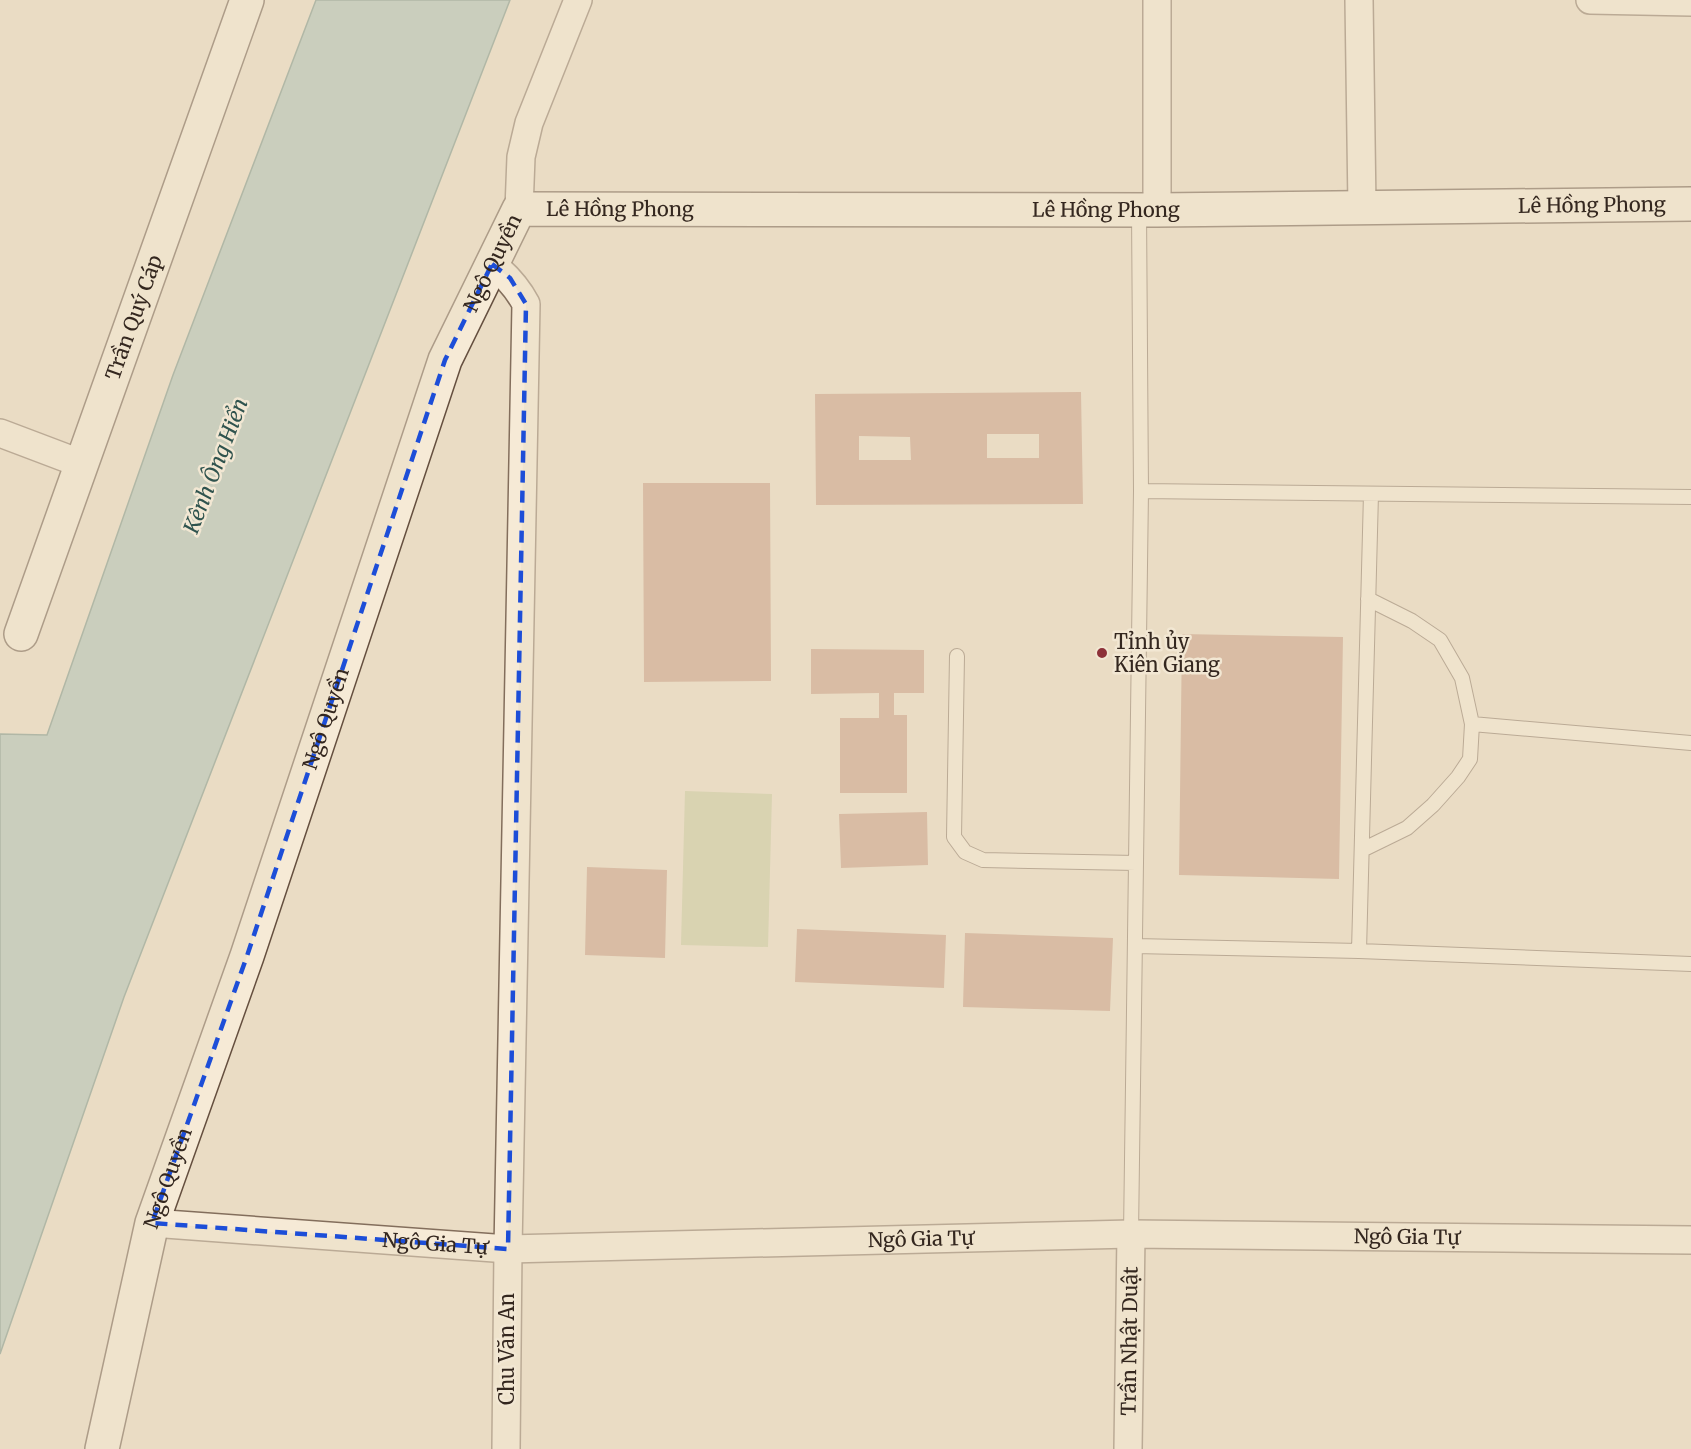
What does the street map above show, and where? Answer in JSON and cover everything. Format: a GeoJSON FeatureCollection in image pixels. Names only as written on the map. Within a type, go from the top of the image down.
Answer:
{"type":"FeatureCollection","features":[{"type":"Feature","properties":{"kind":"street","name":"Trần Quý Cáp"},"geometry":{"type":"LineString","coordinates":[[21,634],[247,0]]}},
{"type":"Feature","properties":{"kind":"street","name":"Ngô Quyền"},"geometry":{"type":"LineString","coordinates":[[102,1449],[152,1223],[247,956],[444,360],[519,209],[521,157],[529,123],[578,0]]}},
{"type":"Feature","properties":{"kind":"street"},"geometry":{"type":"LineString","coordinates":[[1148,209],[1157,0]]}},
{"type":"Feature","properties":{"kind":"street"},"geometry":{"type":"LineString","coordinates":[[1359,0],[1362,207]]}},
{"type":"Feature","properties":{"kind":"street"},"geometry":{"type":"LineString","coordinates":[[1590,0],[1691,2]]}},
{"type":"Feature","properties":{"kind":"street","name":"Lê Hồng Phong"},"geometry":{"type":"LineString","coordinates":[[519,209],[1148,209],[1691,204]]}},
{"type":"Feature","properties":{"kind":"street","name":"Chu Văn An"},"geometry":{"type":"LineString","coordinates":[[492,264],[510,278],[526,304],[506,1449]]}},
{"type":"Feature","properties":{"kind":"street"},"geometry":{"type":"LineString","coordinates":[[0,433],[82,464]]}},
{"type":"Feature","properties":{"kind":"street","name":"Ngô Gia Tự"},"geometry":{"type":"LineString","coordinates":[[152,1223],[508,1249],[1131,1234],[1691,1240]]}},
{"type":"Feature","properties":{"kind":"street","name":"Trần Nhật Duật"},"geometry":{"type":"LineString","coordinates":[[1128,1449],[1131,1234]]}},
{"type":"Feature","properties":{"kind":"lane"},"geometry":{"type":"LineString","coordinates":[[1131,1234],[1141,491],[1148,209]]}},
{"type":"Feature","properties":{"kind":"lane"},"geometry":{"type":"LineString","coordinates":[[1141,491],[1691,497]]}},
{"type":"Feature","properties":{"kind":"lane"},"geometry":{"type":"LineString","coordinates":[[1359,951],[1371,494]]}},
{"type":"Feature","properties":{"kind":"lane"},"geometry":{"type":"LineString","coordinates":[[1362,849],[1407,828],[1433,805],[1458,777],[1470,759],[1472,724],[1462,678],[1440,640],[1412,621],[1368,599]]}},
{"type":"Feature","properties":{"kind":"lane"},"geometry":{"type":"LineString","coordinates":[[957,656],[954,837],[965,852],[982,860],[1136,863]]}},
{"type":"Feature","properties":{"kind":"lane"},"geometry":{"type":"LineString","coordinates":[[1472,724],[1691,742]]}},
{"type":"Feature","properties":{"kind":"lane"},"geometry":{"type":"LineString","coordinates":[[1135,946],[1359,951],[1691,964]]}},
{"type":"Feature","properties":{"kind":"highlighted area"},"geometry":{"type":"Polygon","coordinates":[[[492,264],[510,278],[526,304],[508,1249],[152,1223],[247,956],[445,360],[492,264]]]}},
{"type":"Feature","properties":{"kind":"green space"},"geometry":{"type":"Polygon","coordinates":[[[685,791],[772,794],[768,947],[681,945],[685,791]]]}},
{"type":"Feature","properties":{"kind":"water","name":"Kênh Ông Hiển"},"geometry":{"type":"Polygon","coordinates":[[[316,0],[510,0],[124,997],[0,1354],[0,734],[47,735],[173,375],[316,0]]]}},
{"type":"Feature","properties":{"kind":"building"},"geometry":{"type":"Polygon","coordinates":[[[1081,392],[1083,504],[816,505],[815,394],[1081,392]],[[987,434],[987,458],[1039,458],[1039,434],[987,434]],[[859,436],[859,460],[911,460],[910,437],[859,436]]]}},
{"type":"Feature","properties":{"kind":"building"},"geometry":{"type":"Polygon","coordinates":[[[643,483],[770,483],[771,681],[644,682],[643,483]]]}},
{"type":"Feature","properties":{"kind":"building"},"geometry":{"type":"Polygon","coordinates":[[[1182,634],[1343,637],[1339,879],[1179,875],[1182,634]]]}},
{"type":"Feature","properties":{"kind":"building"},"geometry":{"type":"Polygon","coordinates":[[[811,649],[924,650],[924,693],[894,693],[894,715],[907,715],[907,793],[840,793],[840,718],[879,718],[879,693],[811,694],[811,649]]]}},
{"type":"Feature","properties":{"kind":"building"},"geometry":{"type":"Polygon","coordinates":[[[927,812],[928,865],[841,868],[839,814],[927,812]]]}},
{"type":"Feature","properties":{"kind":"building"},"geometry":{"type":"Polygon","coordinates":[[[587,867],[667,870],[665,958],[585,955],[587,867]]]}},
{"type":"Feature","properties":{"kind":"building"},"geometry":{"type":"Polygon","coordinates":[[[797,929],[946,935],[944,988],[795,982],[797,929]]]}},
{"type":"Feature","properties":{"kind":"building"},"geometry":{"type":"Polygon","coordinates":[[[965,933],[1113,938],[1110,1011],[963,1007],[965,933]]]}},
{"type":"Feature","properties":{"kind":"place","name":"Tỉnh ủy Kiên Giang"},"geometry":{"type":"Point","coordinates":[1102,653]}}]}
